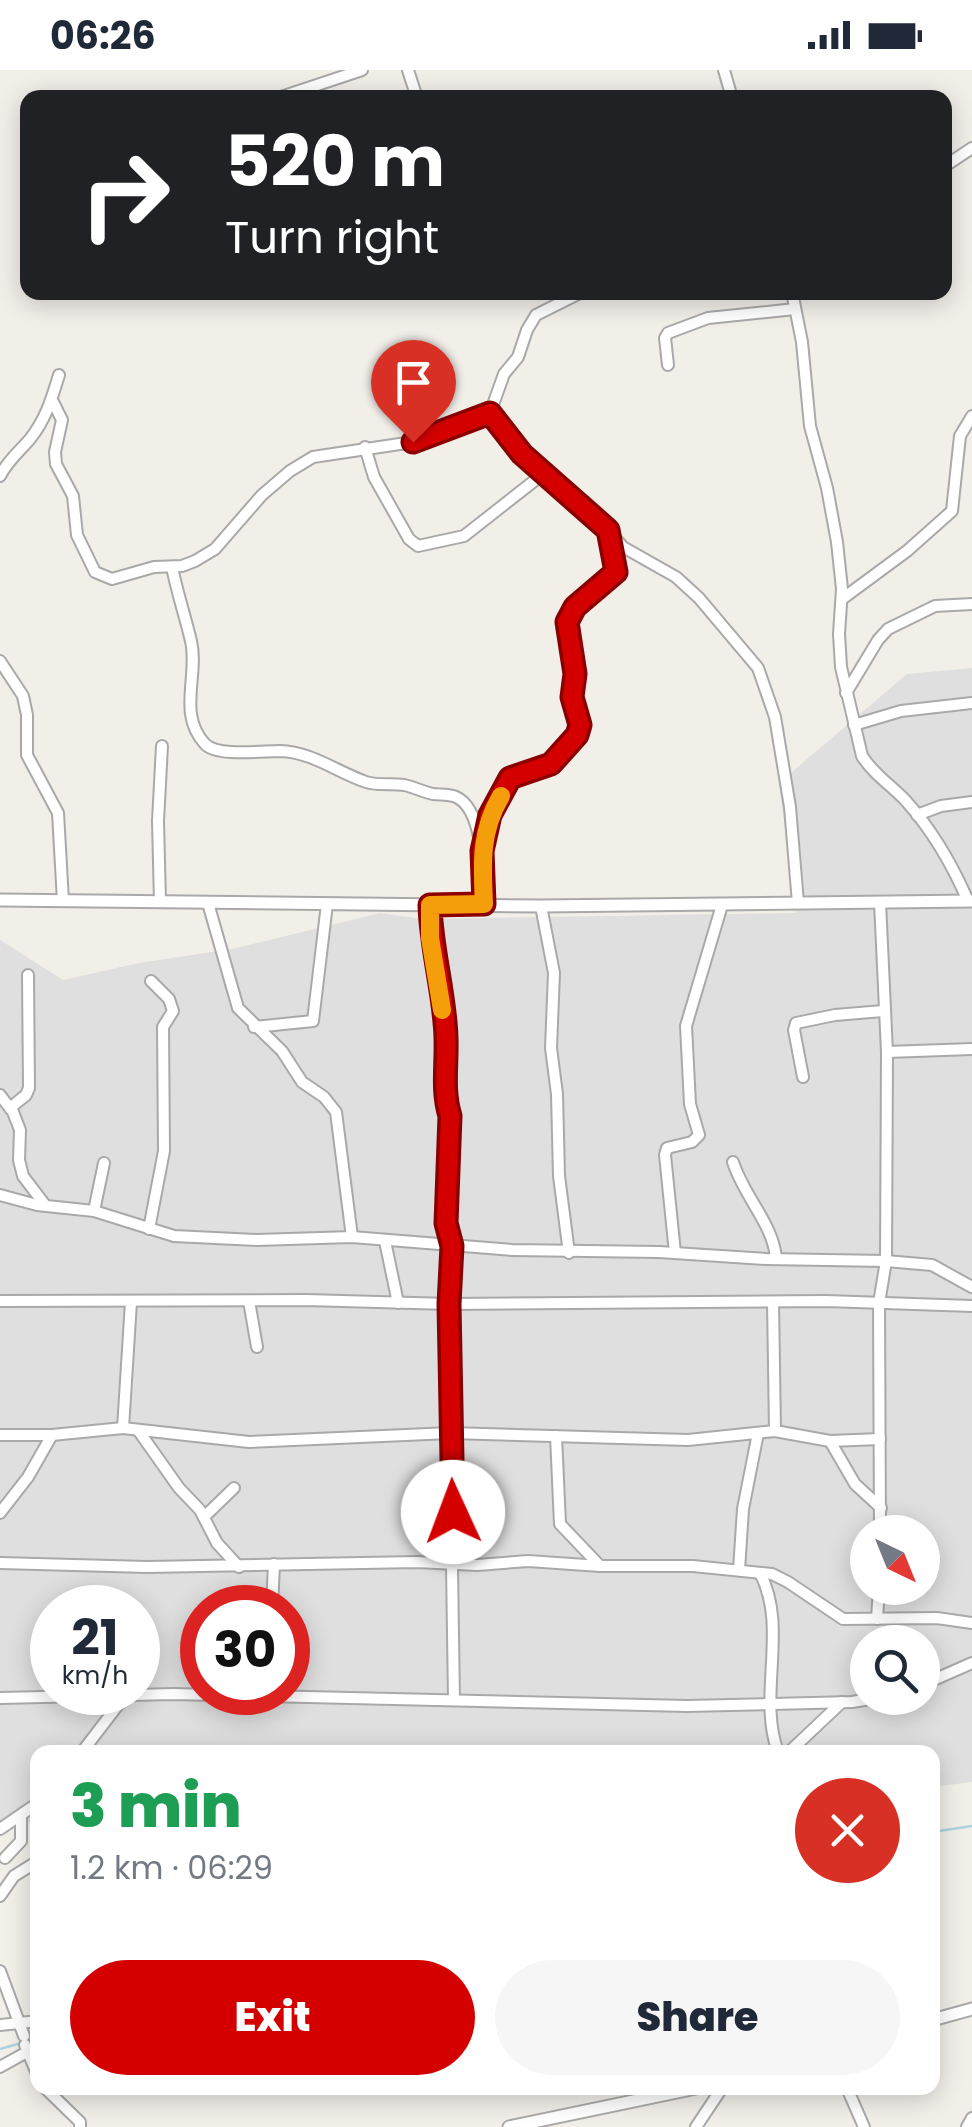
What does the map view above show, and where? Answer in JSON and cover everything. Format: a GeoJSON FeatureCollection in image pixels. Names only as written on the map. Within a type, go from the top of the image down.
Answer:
{"type":"FeatureCollection","features":[{"type":"Feature","properties":{"kind":"street"},"geometry":{"type":"LineString","coordinates":[[302,90],[362,70]]}},
{"type":"Feature","properties":{"kind":"street"},"geometry":{"type":"LineString","coordinates":[[53,402],[62,420],[56,464],[73,496],[77,535],[95,572],[112,579],[195,561],[216,549],[262,495],[313,457],[413,442],[490,413],[504,374],[518,357],[536,315],[566,300]]}},
{"type":"Feature","properties":{"kind":"street"},"geometry":{"type":"LineString","coordinates":[[0,900],[541,906],[970,901],[952,865],[917,815],[869,767],[854,725],[839,634],[842,599],[837,542],[810,426],[802,342],[793,300]]}},
{"type":"Feature","properties":{"kind":"street"},"geometry":{"type":"LineString","coordinates":[[668,365],[668,334],[708,318],[795,309]]}},
{"type":"Feature","properties":{"kind":"street"},"geometry":{"type":"LineString","coordinates":[[1,471],[29,441],[53,402],[60,375]]}},
{"type":"Feature","properties":{"kind":"street"},"geometry":{"type":"LineString","coordinates":[[490,413],[522,454],[630,553],[676,576],[758,668],[776,716],[790,807],[798,904]]}},
{"type":"Feature","properties":{"kind":"street"},"geometry":{"type":"LineString","coordinates":[[842,599],[907,551],[952,510],[960,436],[972,416]]}},
{"type":"Feature","properties":{"kind":"street"},"geometry":{"type":"LineString","coordinates":[[366,448],[374,476],[418,546],[464,536],[543,474]]}},
{"type":"Feature","properties":{"kind":"street"},"geometry":{"type":"LineString","coordinates":[[482,851],[490,815],[510,778],[551,764],[577,735],[580,725],[572,697],[575,674],[567,622],[575,607],[616,572],[608,530]]}},
{"type":"Feature","properties":{"kind":"street"},"geometry":{"type":"LineString","coordinates":[[172,567],[192,642],[194,664],[188,707],[206,746],[221,751],[284,751],[307,756],[368,783],[403,785],[454,796],[464,802],[472,816],[482,851],[484,904]]}},
{"type":"Feature","properties":{"kind":"street"},"geometry":{"type":"LineString","coordinates":[[846,693],[888,628],[935,606],[972,604]]}},
{"type":"Feature","properties":{"kind":"street"},"geometry":{"type":"LineString","coordinates":[[0,661],[23,696],[28,715],[27,756],[58,813],[64,902]]}},
{"type":"Feature","properties":{"kind":"street"},"geometry":{"type":"LineString","coordinates":[[854,725],[901,710],[972,703]]}},
{"type":"Feature","properties":{"kind":"street"},"geometry":{"type":"LineString","coordinates":[[160,902],[158,821],[162,746]]}},
{"type":"Feature","properties":{"kind":"street"},"geometry":{"type":"LineString","coordinates":[[917,815],[940,806],[972,802]]}},
{"type":"Feature","properties":{"kind":"street"},"geometry":{"type":"LineString","coordinates":[[880,902],[886,1052],[886,1261],[879,1303],[881,1515]]}},
{"type":"Feature","properties":{"kind":"street"},"geometry":{"type":"LineString","coordinates":[[208,903],[238,1008],[282,1052],[302,1082],[324,1097],[336,1112],[352,1238]]}},
{"type":"Feature","properties":{"kind":"street"},"geometry":{"type":"LineString","coordinates":[[254,1027],[313,1021],[327,904]]}},
{"type":"Feature","properties":{"kind":"street"},"geometry":{"type":"LineString","coordinates":[[430,905],[430,938],[446,1035],[445,1101],[450,1116],[446,1223],[452,1246],[449,1304],[454,1700]]}},
{"type":"Feature","properties":{"kind":"street"},"geometry":{"type":"LineString","coordinates":[[675,1253],[665,1155],[667,1148],[692,1142],[699,1134],[690,1104],[686,1026],[722,905]]}},
{"type":"Feature","properties":{"kind":"street"},"geometry":{"type":"LineString","coordinates":[[541,906],[554,974],[550,1048],[557,1094],[558,1176],[569,1252]]}},
{"type":"Feature","properties":{"kind":"street"},"geometry":{"type":"LineString","coordinates":[[10,1108],[28,1088],[28,975]]}},
{"type":"Feature","properties":{"kind":"street"},"geometry":{"type":"LineString","coordinates":[[149,1229],[164,1151],[163,1028],[173,1011],[169,999],[150,981]]}},
{"type":"Feature","properties":{"kind":"street"},"geometry":{"type":"LineString","coordinates":[[802,1077],[796,1023],[835,1015],[883,1012]]}},
{"type":"Feature","properties":{"kind":"street"},"geometry":{"type":"LineString","coordinates":[[886,1052],[972,1050]]}},
{"type":"Feature","properties":{"kind":"street"},"geometry":{"type":"LineString","coordinates":[[0,1095],[20,1130],[23,1176],[45,1206]]}},
{"type":"Feature","properties":{"kind":"street"},"geometry":{"type":"LineString","coordinates":[[734,1162],[746,1196],[768,1228],[776,1259]]}},
{"type":"Feature","properties":{"kind":"street"},"geometry":{"type":"LineString","coordinates":[[94,1211],[104,1163]]}},
{"type":"Feature","properties":{"kind":"street"},"geometry":{"type":"LineString","coordinates":[[0,1194],[45,1206],[94,1211],[174,1236],[352,1238],[569,1252],[886,1261],[932,1265],[972,1287]]}},
{"type":"Feature","properties":{"kind":"street"},"geometry":{"type":"LineString","coordinates":[[385,1241],[398,1303]]}},
{"type":"Feature","properties":{"kind":"street"},"geometry":{"type":"LineString","coordinates":[[249,1301],[257,1347]]}},
{"type":"Feature","properties":{"kind":"street"},"geometry":{"type":"LineString","coordinates":[[0,1302],[773,1302],[972,1306]]}},
{"type":"Feature","properties":{"kind":"street"},"geometry":{"type":"LineString","coordinates":[[123,1428],[131,1302]]}},
{"type":"Feature","properties":{"kind":"street"},"geometry":{"type":"LineString","coordinates":[[773,1302],[775,1431]]}},
{"type":"Feature","properties":{"kind":"street"},"geometry":{"type":"LineString","coordinates":[[0,1435],[123,1428],[250,1442],[450,1433],[688,1440],[775,1431],[830,1441],[880,1438]]}},
{"type":"Feature","properties":{"kind":"street"},"geometry":{"type":"LineString","coordinates":[[138,1430],[179,1488],[205,1516],[217,1543],[239,1567]]}},
{"type":"Feature","properties":{"kind":"street"},"geometry":{"type":"LineString","coordinates":[[740,1570],[743,1509],[758,1433]]}},
{"type":"Feature","properties":{"kind":"street"},"geometry":{"type":"LineString","coordinates":[[0,1513],[24,1484],[52,1435]]}},
{"type":"Feature","properties":{"kind":"street"},"geometry":{"type":"LineString","coordinates":[[556,1436],[559,1518],[564,1529],[600,1566]]}},
{"type":"Feature","properties":{"kind":"street"},"geometry":{"type":"LineString","coordinates":[[830,1441],[856,1484],[881,1508]]}},
{"type":"Feature","properties":{"kind":"street"},"geometry":{"type":"LineString","coordinates":[[205,1516],[234,1488]]}},
{"type":"Feature","properties":{"kind":"street"},"geometry":{"type":"LineString","coordinates":[[0,1562],[239,1567],[451,1563],[478,1566],[528,1562],[693,1566],[760,1573],[788,1582],[838,1618],[936,1618],[972,1623]]}},
{"type":"Feature","properties":{"kind":"street"},"geometry":{"type":"LineString","coordinates":[[273,1585],[274,1564]]}},
{"type":"Feature","properties":{"kind":"street"},"geometry":{"type":"LineString","coordinates":[[760,1573],[768,1595],[772,1664],[769,1704],[775,1745]]}},
{"type":"Feature","properties":{"kind":"street"},"geometry":{"type":"LineString","coordinates":[[878,1605],[878,1619]]}},
{"type":"Feature","properties":{"kind":"street"},"geometry":{"type":"LineString","coordinates":[[940,1677],[972,1662]]}},
{"type":"Feature","properties":{"kind":"street"},"geometry":{"type":"LineString","coordinates":[[310,1696],[687,1706],[850,1701]]}},
{"type":"Feature","properties":{"kind":"street"},"geometry":{"type":"LineString","coordinates":[[0,1698],[30,1698]]}},
{"type":"Feature","properties":{"kind":"street"},"geometry":{"type":"LineString","coordinates":[[796,1745],[842,1702]]}},
{"type":"Feature","properties":{"kind":"street"},"geometry":{"type":"LineString","coordinates":[[87,1745],[110,1715]]}},
{"type":"Feature","properties":{"kind":"street"},"geometry":{"type":"LineString","coordinates":[[0,1828],[30,1809]]}},
{"type":"Feature","properties":{"kind":"street"},"geometry":{"type":"LineString","coordinates":[[13,1878],[2,1856],[20,1841],[21,1816]]}},
{"type":"Feature","properties":{"kind":"street"},"geometry":{"type":"LineString","coordinates":[[0,1896],[13,1878],[30,1866]]}},
{"type":"Feature","properties":{"kind":"street"},"geometry":{"type":"LineString","coordinates":[[0,1971],[30,2055]]}},
{"type":"Feature","properties":{"kind":"street"},"geometry":{"type":"LineString","coordinates":[[940,2018],[972,2009]]}},
{"type":"Feature","properties":{"kind":"street"},"geometry":{"type":"LineString","coordinates":[[0,2025],[30,2022]]}},
{"type":"Feature","properties":{"kind":"street"},"geometry":{"type":"LineString","coordinates":[[0,2067],[25,2044]]}},
{"type":"Feature","properties":{"kind":"street"},"geometry":{"type":"LineString","coordinates":[[53,2095],[84,2125]]}},
{"type":"Feature","properties":{"kind":"street"},"geometry":{"type":"LineString","coordinates":[[509,2127],[662,2095]]}},
{"type":"Feature","properties":{"kind":"street"},"geometry":{"type":"LineString","coordinates":[[696,2127],[717,2095]]}},
{"type":"Feature","properties":{"kind":"street"},"geometry":{"type":"LineString","coordinates":[[850,2095],[864,2127]]}},
{"type":"Feature","properties":{"kind":"street"},"geometry":{"type":"LineString","coordinates":[[967,2127],[972,2118]]}},
{"type":"Feature","properties":{"kind":"shaded area"},"geometry":{"type":"Polygon","coordinates":[[[972,668],[972,1782],[940,1786],[940,1745],[30,1745],[30,1822],[0,1823],[0,940],[63,980],[139,963],[232,949],[380,913],[422,919],[796,913],[779,783],[907,674],[972,668]]]}},
{"type":"Feature","properties":{"kind":"waterway"},"geometry":{"type":"LineString","coordinates":[[940,1831],[972,1826]]}},
{"type":"Feature","properties":{"kind":"waterway"},"geometry":{"type":"LineString","coordinates":[[0,2049],[21,2043]]}},
{"type":"Feature","properties":{"kind":"slow traffic"},"geometry":{"type":"LineString","coordinates":[[442,1010],[430,938],[430,905],[484,904],[482,851],[490,815],[501,796]]}},
{"type":"Feature","properties":{"kind":"route"},"geometry":{"type":"LineString","coordinates":[[413,442],[490,413],[522,454],[608,530],[616,565],[613,578],[575,607],[567,622],[575,674],[572,697],[580,725],[577,735],[551,764],[510,778],[490,815],[482,851],[484,904],[430,905],[430,938],[446,1035],[445,1101],[450,1116],[446,1223],[452,1246],[449,1304],[453,1512]]}}]}
